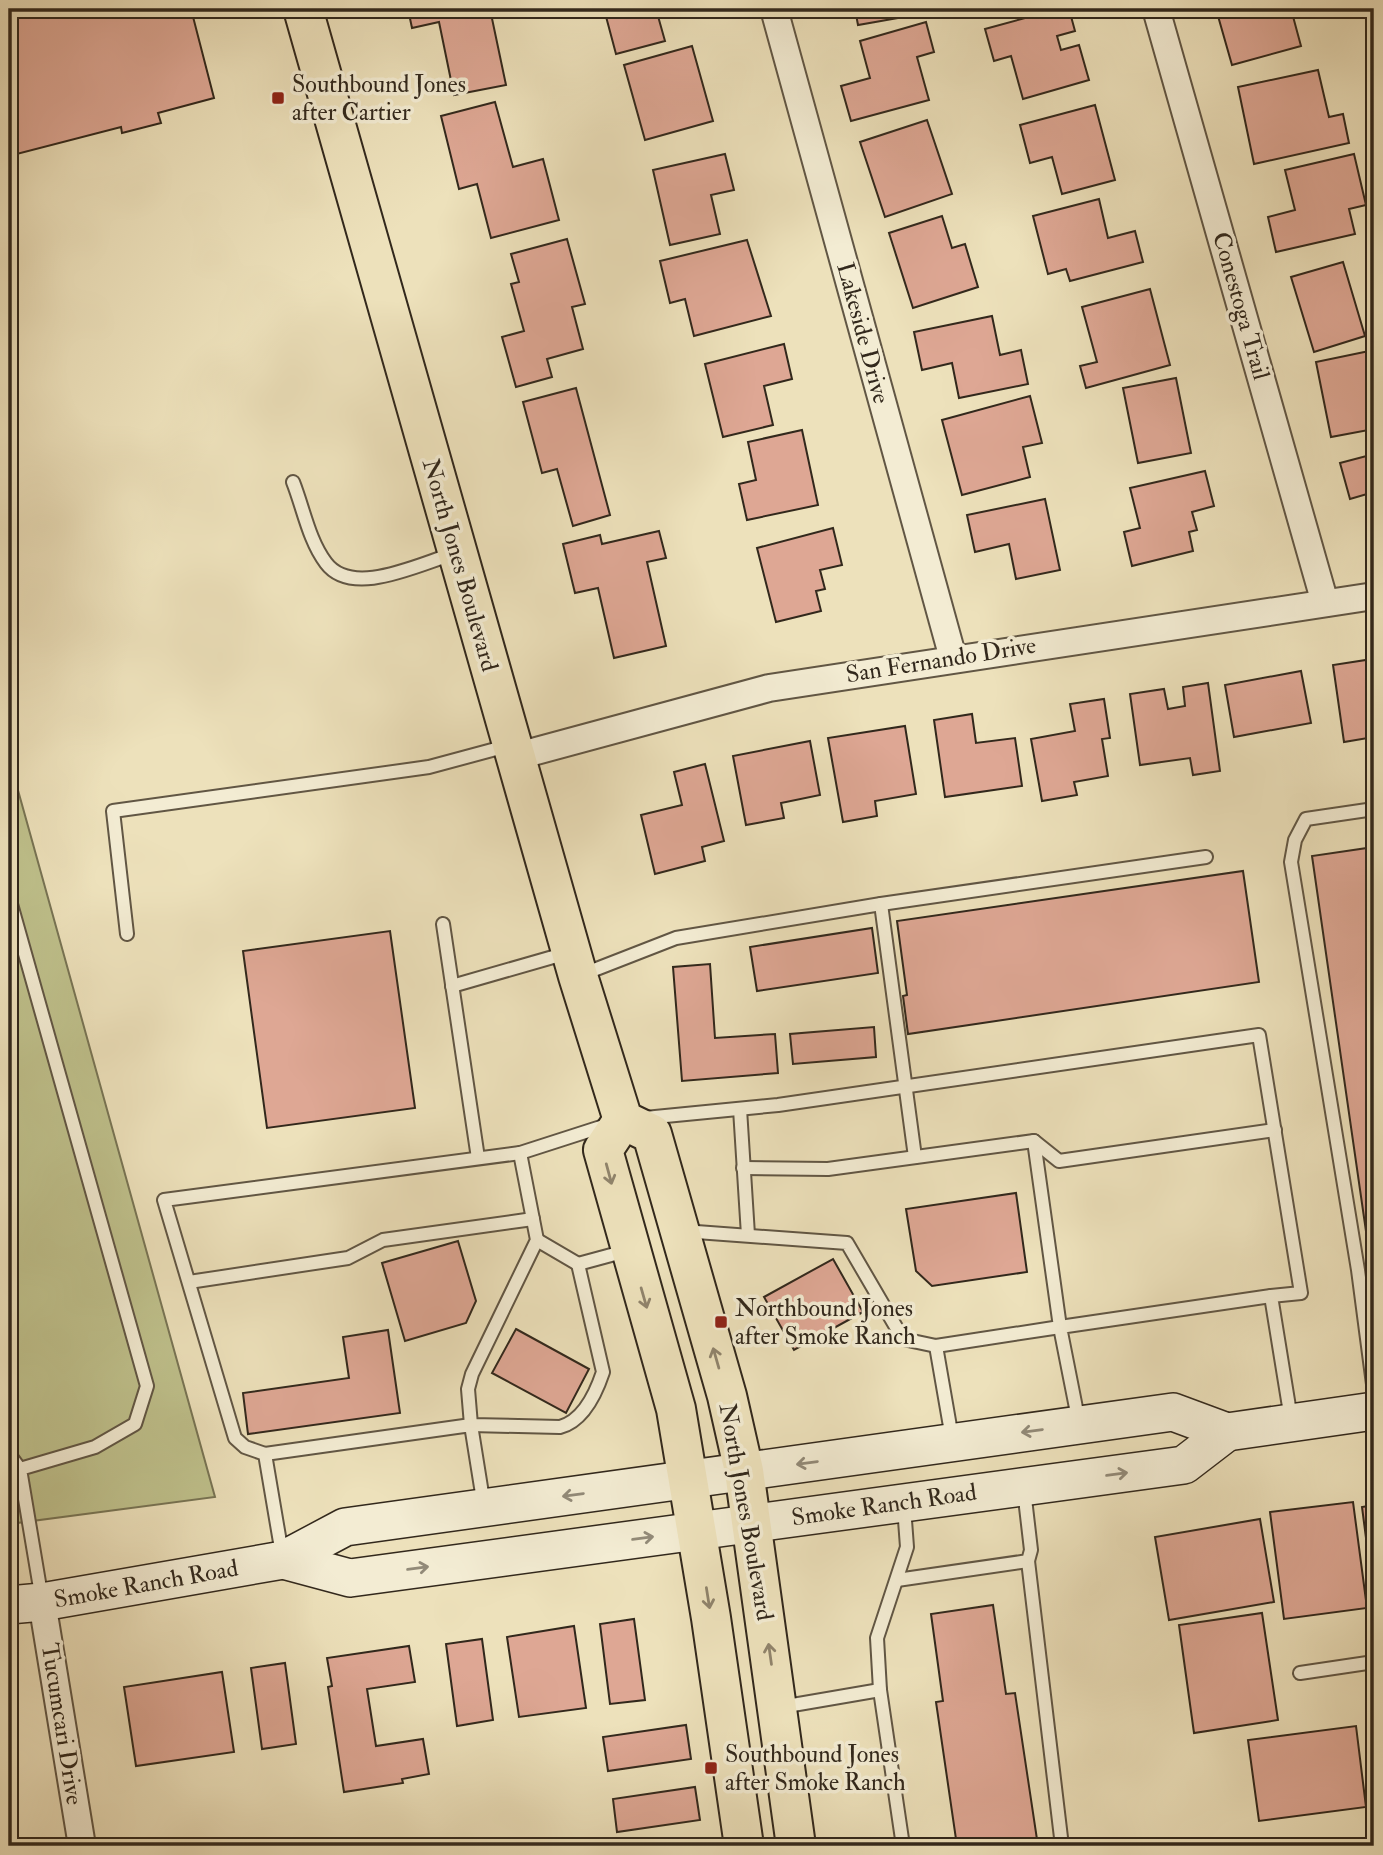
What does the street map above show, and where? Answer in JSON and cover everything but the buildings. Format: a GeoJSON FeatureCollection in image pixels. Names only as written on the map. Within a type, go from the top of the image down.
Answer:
{"type":"FeatureCollection","features":[{"type":"Feature","properties":{"kind":"main road","name":"North Jones Boulevard"},"geometry":{"type":"LineString","coordinates":[[303,9],[574,964],[623,1120],[652,1134],[727,1396],[744,1471],[796,1846]]}},
{"type":"Feature","properties":{"kind":"main road","name":"North Jones Boulevard"},"geometry":{"type":"LineString","coordinates":[[623,1120],[603,1150],[676,1409],[698,1531],[744,1846]]}},
{"type":"Feature","properties":{"kind":"main road","name":"Smoke Ranch Road"},"geometry":{"type":"LineString","coordinates":[[25,1604],[283,1560],[345,1527],[1173,1412],[1227,1432],[1374,1411]]}},
{"type":"Feature","properties":{"kind":"main road","name":"Smoke Ranch Road"},"geometry":{"type":"LineString","coordinates":[[283,1560],[350,1578],[698,1531],[1184,1465],[1227,1432]]}},
{"type":"Feature","properties":{"kind":"street","name":"Lakeside Drive"},"geometry":{"type":"LineString","coordinates":[[774,9],[953,658]]}},
{"type":"Feature","properties":{"kind":"street","name":"Conestoga Trail"},"geometry":{"type":"LineString","coordinates":[[1156,9],[1325,603]]}},
{"type":"Feature","properties":{"kind":"street","name":"San Fernando Drive"},"geometry":{"type":"LineString","coordinates":[[513,751],[769,688],[1374,596]]}},
{"type":"Feature","properties":{"kind":"street","name":"Tucumcari Drive"},"geometry":{"type":"LineString","coordinates":[[25,1604],[82,1846]]}},
{"type":"Feature","properties":{"kind":"lane"},"geometry":{"type":"LineString","coordinates":[[293,482],[325,562],[344,576],[374,579],[457,552]]}},
{"type":"Feature","properties":{"kind":"lane"},"geometry":{"type":"LineString","coordinates":[[127,934],[113,811],[429,767],[513,751]]}},
{"type":"Feature","properties":{"kind":"lane"},"geometry":{"type":"LineString","coordinates":[[1374,809],[1306,819],[1295,840],[1291,862],[1358,1270],[1374,1392]]}},
{"type":"Feature","properties":{"kind":"lane"},"geometry":{"type":"LineString","coordinates":[[452,986],[574,964],[676,938],[881,904],[1206,857]]}},
{"type":"Feature","properties":{"kind":"lane"},"geometry":{"type":"LineString","coordinates":[[9,897],[147,1386],[135,1424],[95,1447],[15,1470]]}},
{"type":"Feature","properties":{"kind":"lane"},"geometry":{"type":"LineString","coordinates":[[881,904],[915,1157]]}},
{"type":"Feature","properties":{"kind":"lane"},"geometry":{"type":"LineString","coordinates":[[443,924],[478,1158]]}},
{"type":"Feature","properties":{"kind":"lane"},"geometry":{"type":"LineString","coordinates":[[578,1264],[603,1372],[599,1385],[580,1416],[571,1424],[560,1427],[471,1425],[265,1454],[245,1447],[235,1438],[164,1200],[520,1153],[623,1120],[740,1109],[905,1088],[1259,1035],[1301,1293],[936,1346],[903,1339],[847,1243],[679,1231]]}},
{"type":"Feature","properties":{"kind":"lane"},"geometry":{"type":"LineString","coordinates":[[740,1109],[748,1235]]}},
{"type":"Feature","properties":{"kind":"lane"},"geometry":{"type":"LineString","coordinates":[[743,1168],[828,1170],[1034,1141],[1059,1161],[1275,1130]]}},
{"type":"Feature","properties":{"kind":"lane"},"geometry":{"type":"LineString","coordinates":[[1034,1141],[1060,1327],[1079,1425]]}},
{"type":"Feature","properties":{"kind":"lane"},"geometry":{"type":"LineString","coordinates":[[484,1508],[468,1389],[472,1374],[537,1240],[520,1153]]}},
{"type":"Feature","properties":{"kind":"lane"},"geometry":{"type":"LineString","coordinates":[[188,1282],[348,1258],[383,1240],[533,1219]]}},
{"type":"Feature","properties":{"kind":"lane"},"geometry":{"type":"LineString","coordinates":[[537,1240],[578,1264],[630,1250]]}},
{"type":"Feature","properties":{"kind":"lane"},"geometry":{"type":"LineString","coordinates":[[1271,1296],[1291,1423]]}},
{"type":"Feature","properties":{"kind":"lane"},"geometry":{"type":"LineString","coordinates":[[936,1346],[953,1442]]}},
{"type":"Feature","properties":{"kind":"lane"},"geometry":{"type":"LineString","coordinates":[[9,1454],[15,1470],[25,1604]]}},
{"type":"Feature","properties":{"kind":"lane"},"geometry":{"type":"LineString","coordinates":[[265,1454],[283,1560]]}},
{"type":"Feature","properties":{"kind":"lane"},"geometry":{"type":"LineString","coordinates":[[1023,1486],[1031,1550],[1028,1561],[1062,1846]]}},
{"type":"Feature","properties":{"kind":"lane"},"geometry":{"type":"LineString","coordinates":[[902,1846],[880,1690],[877,1638],[907,1547],[904,1503]]}},
{"type":"Feature","properties":{"kind":"lane"},"geometry":{"type":"LineString","coordinates":[[897,1580],[1028,1561]]}},
{"type":"Feature","properties":{"kind":"lane"},"geometry":{"type":"LineString","coordinates":[[1300,1672],[1374,1662]]}},
{"type":"Feature","properties":{"kind":"lane"},"geometry":{"type":"LineString","coordinates":[[777,1707],[880,1690]]}},
{"type":"Feature","properties":{"kind":"green space"},"geometry":{"type":"Polygon","coordinates":[[[9,758],[215,1497],[9,1524],[9,758]]]}},
{"type":"Feature","properties":{"kind":"place","name":"Southbound Jones after Cartier"},"geometry":{"type":"Point","coordinates":[278,98]}},
{"type":"Feature","properties":{"kind":"place","name":"Northbound Jones after Smoke Ranch"},"geometry":{"type":"Point","coordinates":[721,1322]}},
{"type":"Feature","properties":{"kind":"place","name":"Southbound Jones after Smoke Ranch"},"geometry":{"type":"Point","coordinates":[711,1768]}}]}
